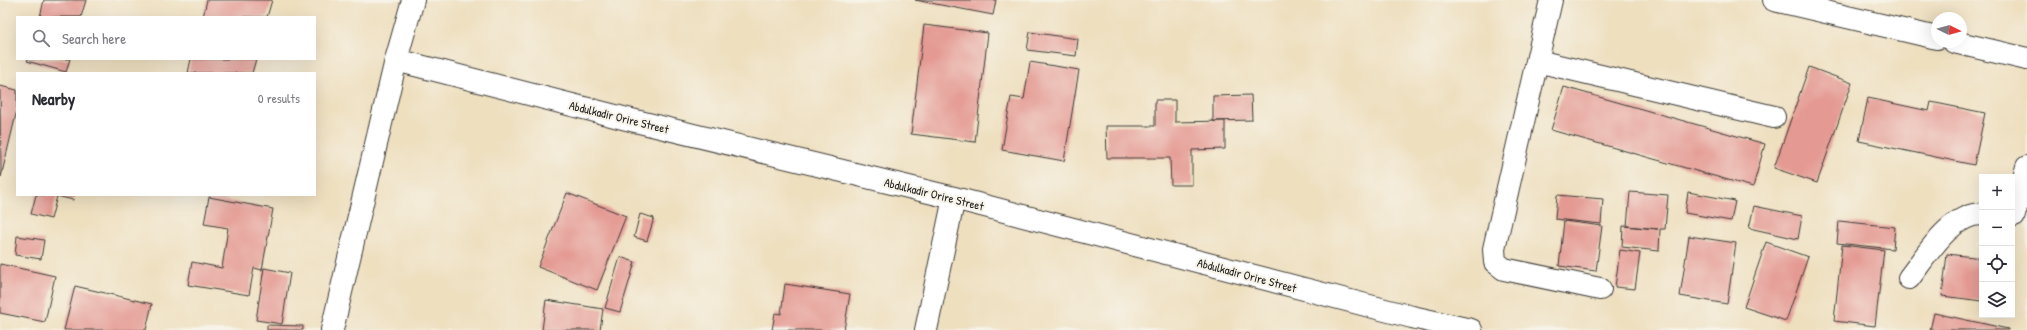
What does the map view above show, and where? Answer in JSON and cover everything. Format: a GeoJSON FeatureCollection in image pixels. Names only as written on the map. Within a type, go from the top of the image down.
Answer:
{"type":"FeatureCollection","features":[{"type":"Feature","properties":{"kind":"street"},"geometry":{"type":"LineString","coordinates":[[332,330],[396,60],[413,0]]}},
{"type":"Feature","properties":{"kind":"street"},"geometry":{"type":"LineString","coordinates":[[1551,0],[1494,249],[1495,262],[1504,270],[1600,289]]}},
{"type":"Feature","properties":{"kind":"street"},"geometry":{"type":"LineString","coordinates":[[1774,0],[1931,37]]}},
{"type":"Feature","properties":{"kind":"street"},"geometry":{"type":"LineString","coordinates":[[1967,45],[2027,59]]}},
{"type":"Feature","properties":{"kind":"street","name":"Abdulkadir Orire Street"},"geometry":{"type":"LineString","coordinates":[[396,60],[623,118],[954,198],[1411,324],[1471,330]]}},
{"type":"Feature","properties":{"kind":"street"},"geometry":{"type":"LineString","coordinates":[[1537,61],[1774,117]]}},
{"type":"Feature","properties":{"kind":"street"},"geometry":{"type":"LineString","coordinates":[[2018,216],[2027,167]]}},
{"type":"Feature","properties":{"kind":"street"},"geometry":{"type":"LineString","coordinates":[[926,330],[954,198]]}},
{"type":"Feature","properties":{"kind":"street"},"geometry":{"type":"LineString","coordinates":[[1909,278],[1947,230],[1972,214],[1979,214]]}},
{"type":"Feature","properties":{"kind":"building"},"geometry":{"type":"Polygon","coordinates":[[[44,0],[86,0],[81,16],[40,16],[44,0]]]}},
{"type":"Feature","properties":{"kind":"building"},"geometry":{"type":"Polygon","coordinates":[[[207,0],[272,0],[267,16],[203,16],[207,0]]]}},
{"type":"Feature","properties":{"kind":"building"},"geometry":{"type":"Polygon","coordinates":[[[915,0],[996,0],[993,15],[915,0]]]}},
{"type":"Feature","properties":{"kind":"building"},"geometry":{"type":"Polygon","coordinates":[[[924,25],[988,33],[975,142],[911,134],[924,25]]]}},
{"type":"Feature","properties":{"kind":"building"},"geometry":{"type":"Polygon","coordinates":[[[1030,32],[1078,39],[1076,56],[1027,50],[1030,32]]]}},
{"type":"Feature","properties":{"kind":"building"},"geometry":{"type":"Polygon","coordinates":[[[28,60],[70,60],[66,72],[28,60]]]}},
{"type":"Feature","properties":{"kind":"building"},"geometry":{"type":"Polygon","coordinates":[[[191,60],[256,60],[252,72],[188,72],[191,60]]]}},
{"type":"Feature","properties":{"kind":"building"},"geometry":{"type":"Polygon","coordinates":[[[1030,62],[1079,70],[1064,161],[1002,150],[1011,97],[1024,99],[1030,62]]]}},
{"type":"Feature","properties":{"kind":"building"},"geometry":{"type":"Polygon","coordinates":[[[1809,67],[1852,83],[1817,183],[1774,168],[1809,67]]]}},
{"type":"Feature","properties":{"kind":"building"},"geometry":{"type":"Polygon","coordinates":[[[0,86],[16,90],[16,114],[1,177],[0,86]]]}},
{"type":"Feature","properties":{"kind":"building"},"geometry":{"type":"Polygon","coordinates":[[[1564,87],[1765,144],[1753,187],[1551,130],[1564,87]]]}},
{"type":"Feature","properties":{"kind":"building"},"geometry":{"type":"Polygon","coordinates":[[[1251,95],[1252,120],[1213,121],[1213,96],[1251,95]]]}},
{"type":"Feature","properties":{"kind":"building"},"geometry":{"type":"Polygon","coordinates":[[[1868,98],[1929,111],[1931,102],[1985,113],[1974,165],[1859,141],[1868,98]]]}},
{"type":"Feature","properties":{"kind":"building"},"geometry":{"type":"Polygon","coordinates":[[[1155,100],[1175,100],[1175,122],[1225,121],[1225,149],[1192,150],[1192,185],[1171,185],[1170,158],[1107,158],[1106,126],[1155,126],[1155,100]]]}},
{"type":"Feature","properties":{"kind":"building"},"geometry":{"type":"Polygon","coordinates":[[[1630,192],[1668,195],[1665,229],[1660,229],[1659,251],[1622,247],[1623,226],[1658,229],[1627,226],[1630,192]]]}},
{"type":"Feature","properties":{"kind":"building"},"geometry":{"type":"Polygon","coordinates":[[[1688,192],[1735,201],[1731,221],[1685,213],[1688,192]]]}},
{"type":"Feature","properties":{"kind":"building"},"geometry":{"type":"Polygon","coordinates":[[[567,193],[626,216],[597,290],[538,267],[567,193]]]}},
{"type":"Feature","properties":{"kind":"building"},"geometry":{"type":"Polygon","coordinates":[[[1557,195],[1603,199],[1601,224],[1555,219],[1557,195]]]}},
{"type":"Feature","properties":{"kind":"building"},"geometry":{"type":"Polygon","coordinates":[[[36,196],[57,196],[51,219],[31,214],[36,196]]]}},
{"type":"Feature","properties":{"kind":"building"},"geometry":{"type":"Polygon","coordinates":[[[57,196],[74,196],[73,200],[57,196]]]}},
{"type":"Feature","properties":{"kind":"building"},"geometry":{"type":"Polygon","coordinates":[[[209,197],[273,209],[262,270],[254,268],[249,295],[188,285],[192,262],[222,268],[228,228],[204,224],[209,197]]]}},
{"type":"Feature","properties":{"kind":"building"},"geometry":{"type":"Polygon","coordinates":[[[1754,206],[1802,216],[1798,239],[1749,228],[1754,206]]]}},
{"type":"Feature","properties":{"kind":"building"},"geometry":{"type":"Polygon","coordinates":[[[640,214],[654,218],[647,241],[634,237],[640,214]]]}},
{"type":"Feature","properties":{"kind":"building"},"geometry":{"type":"Polygon","coordinates":[[[1564,221],[1602,226],[1596,271],[1559,266],[1564,221]]]}},
{"type":"Feature","properties":{"kind":"building"},"geometry":{"type":"Polygon","coordinates":[[[1839,221],[1895,227],[1893,249],[1837,243],[1839,221]]]}},
{"type":"Feature","properties":{"kind":"building"},"geometry":{"type":"Polygon","coordinates":[[[17,236],[44,240],[41,259],[15,255],[17,236]]]}},
{"type":"Feature","properties":{"kind":"building"},"geometry":{"type":"Polygon","coordinates":[[[1689,236],[1736,243],[1727,304],[1680,296],[1689,236]]]}},
{"type":"Feature","properties":{"kind":"building"},"geometry":{"type":"Polygon","coordinates":[[[1766,242],[1808,257],[1786,321],[1744,307],[1766,242]]]}},
{"type":"Feature","properties":{"kind":"building"},"geometry":{"type":"Polygon","coordinates":[[[1842,245],[1884,250],[1875,326],[1834,321],[1842,245]]]}},
{"type":"Feature","properties":{"kind":"building"},"geometry":{"type":"Polygon","coordinates":[[[1620,250],[1640,253],[1635,289],[1615,287],[1620,250]]]}},
{"type":"Feature","properties":{"kind":"building"},"geometry":{"type":"Polygon","coordinates":[[[1947,254],[1979,258],[1979,301],[1942,296],[1947,254]]]}},
{"type":"Feature","properties":{"kind":"building"},"geometry":{"type":"Polygon","coordinates":[[[620,257],[635,262],[620,312],[605,308],[620,257]]]}},
{"type":"Feature","properties":{"kind":"building"},"geometry":{"type":"Polygon","coordinates":[[[0,264],[55,276],[45,322],[0,313],[0,264]]]}},
{"type":"Feature","properties":{"kind":"building"},"geometry":{"type":"Polygon","coordinates":[[[264,268],[290,273],[282,324],[256,320],[264,268]]]}},
{"type":"Feature","properties":{"kind":"building"},"geometry":{"type":"Polygon","coordinates":[[[785,284],[850,294],[844,330],[772,330],[775,313],[781,314],[785,284]]]}},
{"type":"Feature","properties":{"kind":"building"},"geometry":{"type":"Polygon","coordinates":[[[75,286],[152,304],[146,330],[64,330],[75,286]]]}},
{"type":"Feature","properties":{"kind":"building"},"geometry":{"type":"Polygon","coordinates":[[[546,300],[603,309],[600,330],[542,330],[546,300]]]}},
{"type":"Feature","properties":{"kind":"building"},"geometry":{"type":"Polygon","coordinates":[[[1934,313],[2008,329],[2008,330],[1930,330],[1934,313]]]}},
{"type":"Feature","properties":{"kind":"building"},"geometry":{"type":"Polygon","coordinates":[[[267,325],[303,326],[303,330],[267,330],[267,325]]]}}]}
